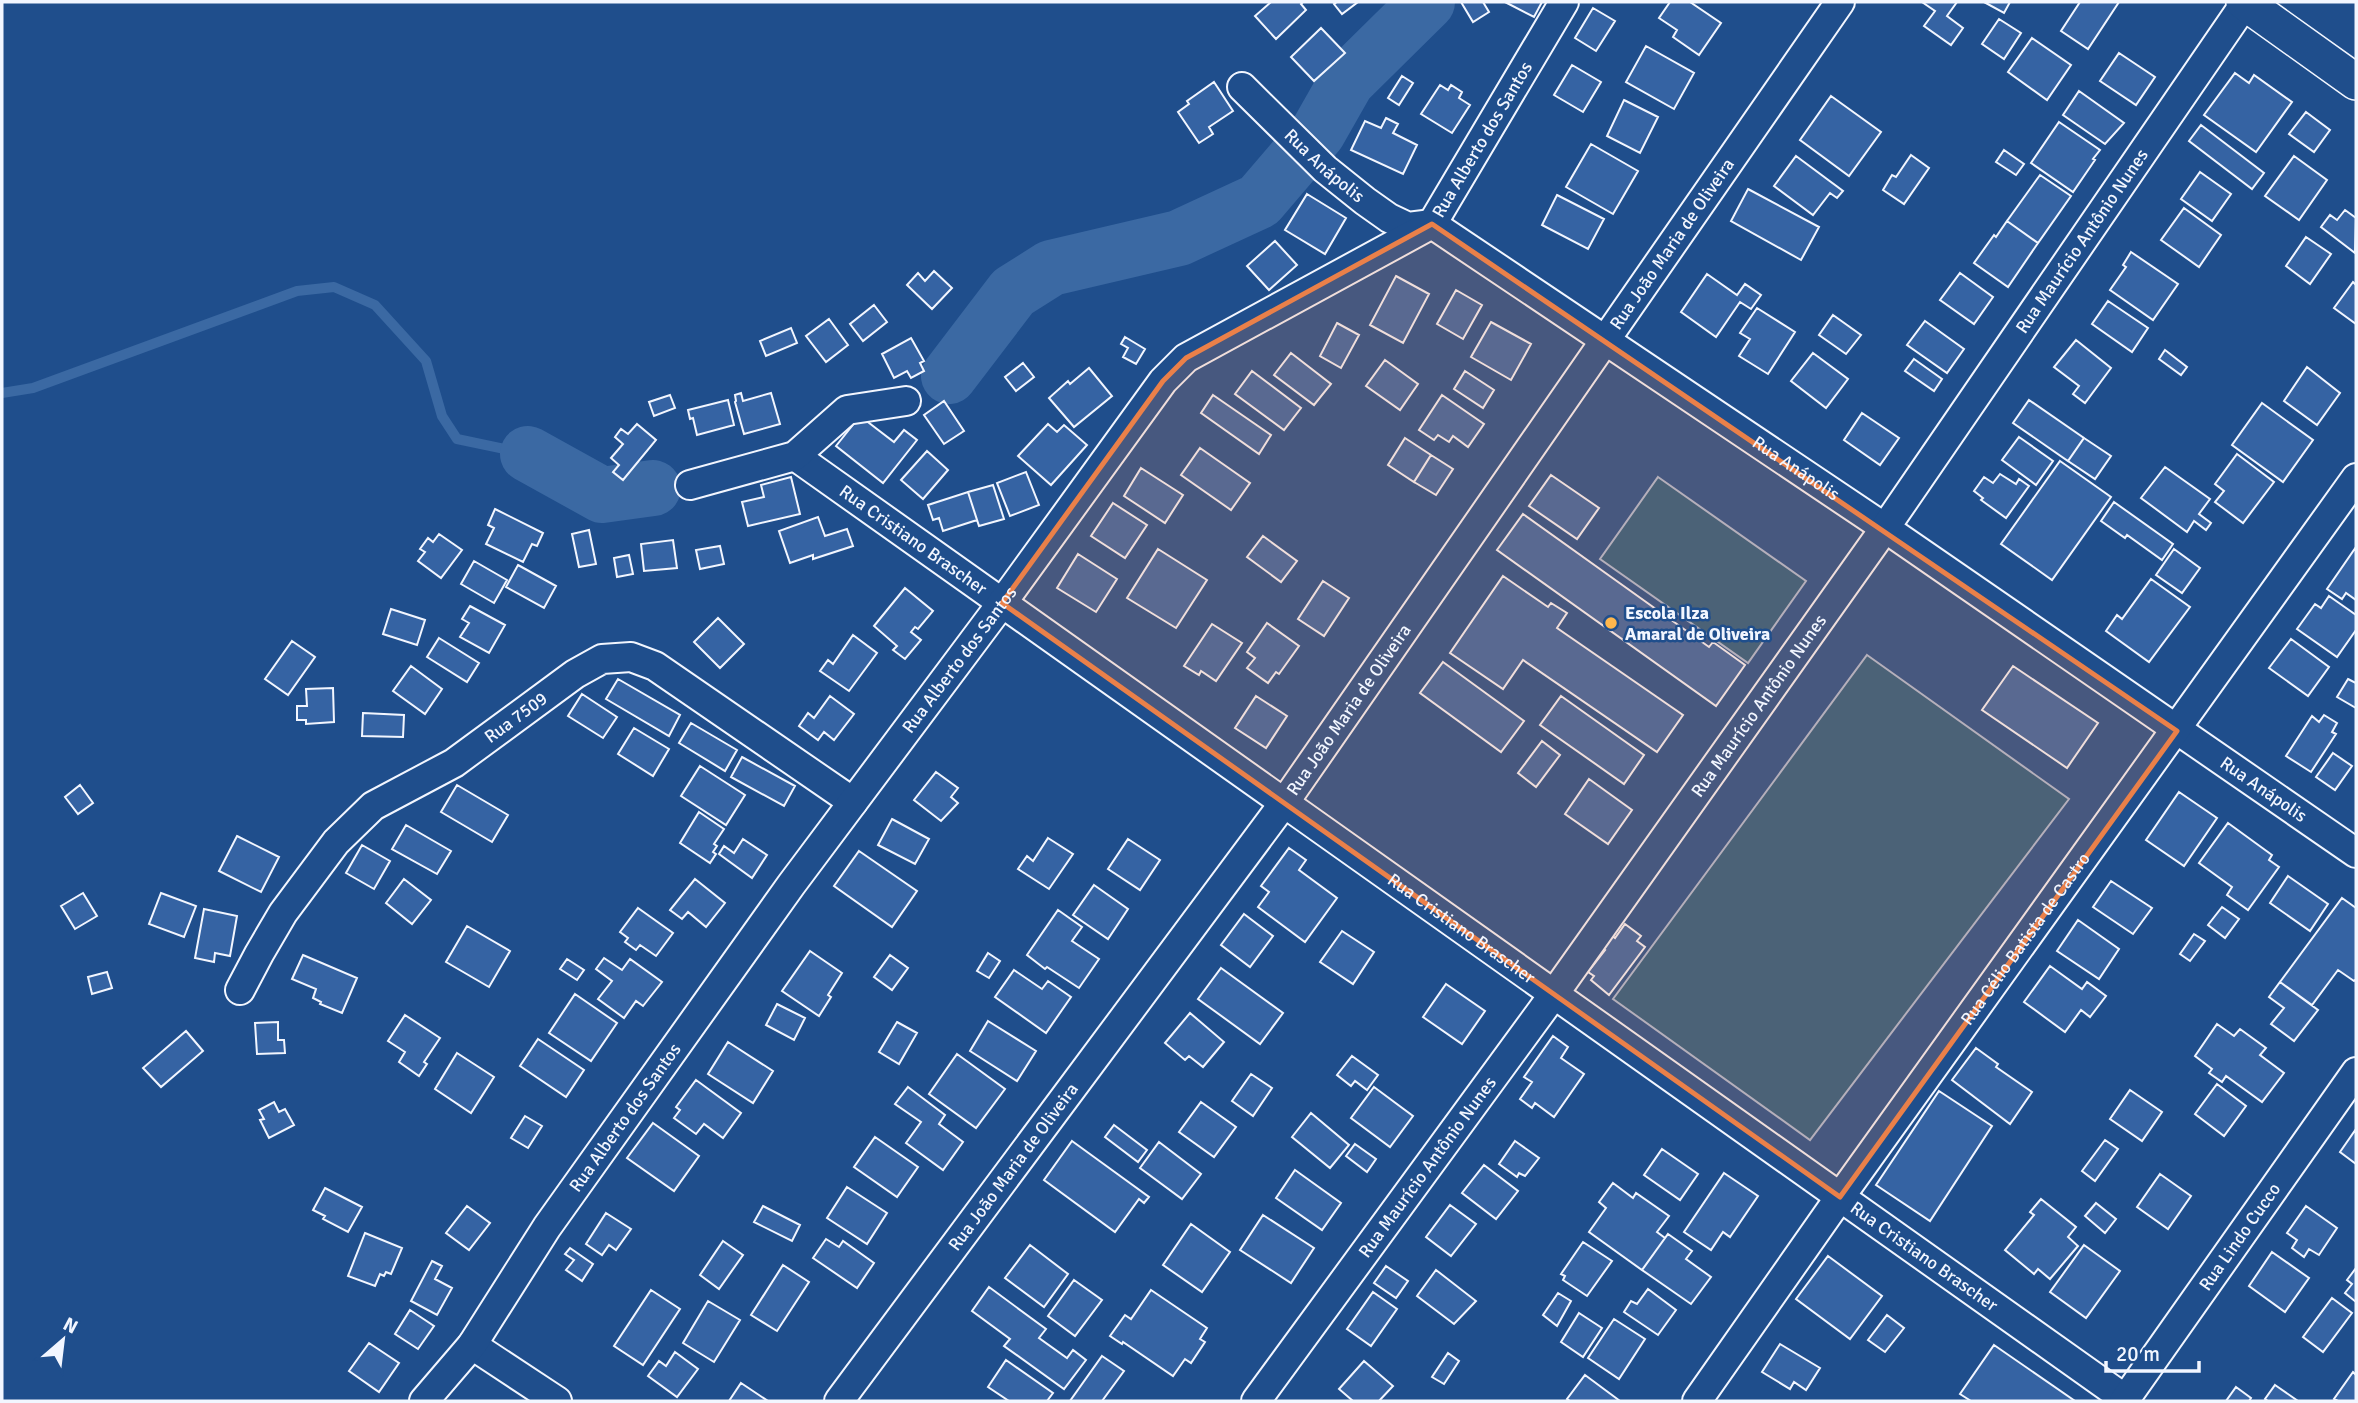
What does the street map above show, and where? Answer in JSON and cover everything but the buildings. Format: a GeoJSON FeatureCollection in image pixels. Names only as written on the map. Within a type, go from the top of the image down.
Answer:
{"type":"FeatureCollection","features":[{"type":"Feature","properties":{"kind":"street","name":"Rua Alberto dos Santos"},"geometry":{"type":"LineString","coordinates":[[424,1401],[472,1345],[547,1227],[853,802],[1163,381],[1186,358],[1432,224],[1564,2]]}},
{"type":"Feature","properties":{"kind":"street","name":"Rua João Maria de Oliveira"},"geometry":{"type":"LineString","coordinates":[[839,1401],[1283,803],[1840,2]]}},
{"type":"Feature","properties":{"kind":"street"},"geometry":{"type":"LineString","coordinates":[[2245,2],[2356,82]]}},
{"type":"Feature","properties":{"kind":"street","name":"Rua Maurício Antônio Nunes"},"geometry":{"type":"LineString","coordinates":[[1256,1401],[1554,994],[1885,528],[2245,2]]}},
{"type":"Feature","properties":{"kind":"street","name":"Rua Anápolis"},"geometry":{"type":"LineString","coordinates":[[1242,87],[1325,169],[1389,218],[1408,227],[1432,224],[1885,528],[2356,852]]}},
{"type":"Feature","properties":{"kind":"street"},"geometry":{"type":"LineString","coordinates":[[690,485],[795,456],[847,410],[906,401]]}},
{"type":"Feature","properties":{"kind":"street","name":"Rua Cristiano Brascher"},"geometry":{"type":"LineString","coordinates":[[795,456],[2126,1401]]}},
{"type":"Feature","properties":{"kind":"street","name":"Rua Célio Batista de Castro"},"geometry":{"type":"LineString","coordinates":[[1697,1401],[1840,1197],[2356,478]]}},
{"type":"Feature","properties":{"kind":"street","name":"Rua 7509"},"geometry":{"type":"LineString","coordinates":[[240,990],[283,913],[352,824],[373,806],[454,762],[575,674],[602,660],[631,657],[656,666],[853,802]]}},
{"type":"Feature","properties":{"kind":"street","name":"Rua Lindo Cucco"},"geometry":{"type":"LineString","coordinates":[[2126,1401],[2356,1072]]}},
{"type":"Feature","properties":{"kind":"street"},"geometry":{"type":"LineString","coordinates":[[472,1345],[557,1401]]}},
{"type":"Feature","properties":{"kind":"highlighted area"},"geometry":{"type":"Polygon","coordinates":[[[1432,224],[2177,731],[1840,1197],[1002,603],[1163,381],[1186,358],[1432,224]]]}},
{"type":"Feature","properties":{"kind":"shaded area"},"geometry":{"type":"Polygon","coordinates":[[[1658,477],[1806,581],[1748,663],[1600,559],[1658,477]]]}},
{"type":"Feature","properties":{"kind":"shaded area"},"geometry":{"type":"Polygon","coordinates":[[[1867,655],[2069,799],[1810,1140],[1613,999],[1867,655]]]}},
{"type":"Feature","properties":{"kind":"waterway"},"geometry":{"type":"LineString","coordinates":[[949,376],[1013,292],[1051,268],[1179,238],[1259,201],[1318,132],[1347,81],[1427,2]]}},
{"type":"Feature","properties":{"kind":"waterway"},"geometry":{"type":"LineString","coordinates":[[2,393],[33,388],[297,291],[334,287],[375,305],[426,361],[442,416],[457,439],[528,454]]}},
{"type":"Feature","properties":{"kind":"waterway"},"geometry":{"type":"LineString","coordinates":[[528,454],[602,495],[653,488]]}},
{"type":"Feature","properties":{"kind":"place","name":"Escola Ilza Amaral de Oliveira"},"geometry":{"type":"Point","coordinates":[1611,623]}}]}
